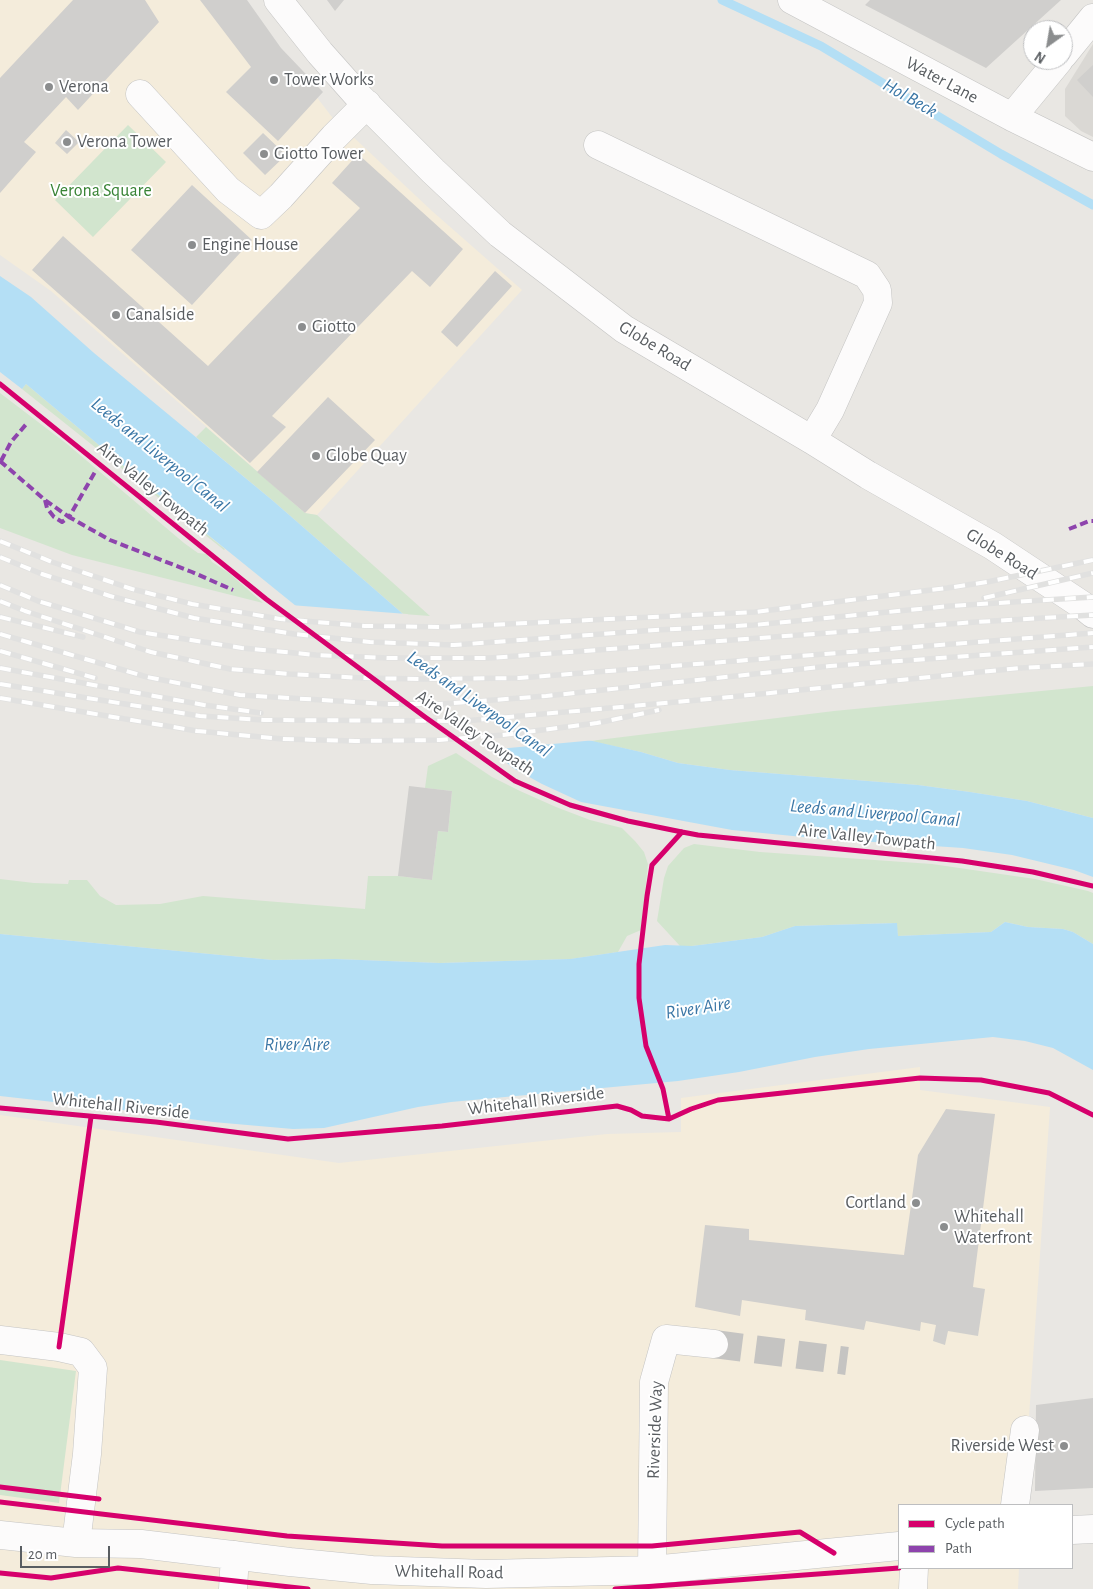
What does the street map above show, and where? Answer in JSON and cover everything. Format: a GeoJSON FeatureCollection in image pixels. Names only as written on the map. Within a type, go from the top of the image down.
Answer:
{"type":"FeatureCollection","features":[{"type":"Feature","properties":{"kind":"street","name":"Globe Road"},"geometry":{"type":"LineString","coordinates":[[278,0],[320,53],[433,171],[500,234],[624,329],[868,475],[993,546],[1093,614]]}},
{"type":"Feature","properties":{"kind":"street","name":"Water Lane"},"geometry":{"type":"LineString","coordinates":[[792,0],[1012,117],[1093,157]]}},
{"type":"Feature","properties":{"kind":"street"},"geometry":{"type":"LineString","coordinates":[[1073,43],[1093,18]]}},
{"type":"Feature","properties":{"kind":"street"},"geometry":{"type":"LineString","coordinates":[[1012,117],[1051,70]]}},
{"type":"Feature","properties":{"kind":"street"},"geometry":{"type":"LineString","coordinates":[[140,94],[228,190],[261,215],[367,104]]}},
{"type":"Feature","properties":{"kind":"street"},"geometry":{"type":"LineString","coordinates":[[598,145],[867,275],[877,290],[878,303],[830,410],[812,440]]}},
{"type":"Feature","properties":{"kind":"street","name":"Riverside Way"},"geometry":{"type":"LineString","coordinates":[[652,1570],[654,1382],[666,1339],[714,1344]]}},
{"type":"Feature","properties":{"kind":"street"},"geometry":{"type":"LineString","coordinates":[[0,1340],[81,1352],[93,1368],[87,1454],[76,1543]]}},
{"type":"Feature","properties":{"kind":"street"},"geometry":{"type":"LineString","coordinates":[[1015,1504],[1025,1430]]}},
{"type":"Feature","properties":{"kind":"street"},"geometry":{"type":"LineString","coordinates":[[1073,1530],[1093,1529]]}},
{"type":"Feature","properties":{"kind":"street","name":"Whitehall Road"},"geometry":{"type":"LineString","coordinates":[[0,1535],[76,1543],[141,1544],[372,1570],[486,1574],[652,1570],[898,1546]]}},
{"type":"Feature","properties":{"kind":"street"},"geometry":{"type":"LineString","coordinates":[[233,1589],[235,1555]]}},
{"type":"Feature","properties":{"kind":"street"},"geometry":{"type":"LineString","coordinates":[[913,1589],[914,1569]]}},
{"type":"Feature","properties":{"kind":"shaded area"},"geometry":{"type":"Polygon","coordinates":[[[0,0],[242,0],[332,117],[432,211],[522,290],[317,515],[305,513],[51,291],[0,255],[0,0]]]}},
{"type":"Feature","properties":{"kind":"shaded area"},"geometry":{"type":"Polygon","coordinates":[[[1093,44],[1093,137],[1081,131],[1065,116],[1065,89],[1093,44]]]}},
{"type":"Feature","properties":{"kind":"shaded area"},"geometry":{"type":"Polygon","coordinates":[[[920,1067],[920,1090],[1050,1107],[1023,1504],[898,1504],[898,1569],[1019,1569],[1018,1589],[0,1589],[0,1115],[339,1163],[607,1134],[681,1132],[681,1098],[920,1067]]]}},
{"type":"Feature","properties":{"kind":"green space","name":"Verona Square"},"geometry":{"type":"Polygon","coordinates":[[[128,125],[166,162],[93,237],[55,200],[128,125]]]}},
{"type":"Feature","properties":{"kind":"green space"},"geometry":{"type":"Polygon","coordinates":[[[26,384],[155,492],[225,549],[22,389],[26,384]]]}},
{"type":"Feature","properties":{"kind":"green space"},"geometry":{"type":"Polygon","coordinates":[[[0,393],[67,444],[184,543],[198,553],[207,554],[212,562],[229,573],[263,603],[72,555],[0,528],[0,393]]]}},
{"type":"Feature","properties":{"kind":"green space"},"geometry":{"type":"Polygon","coordinates":[[[206,427],[305,513],[317,515],[430,616],[403,614],[272,500],[196,437],[206,427]]]}},
{"type":"Feature","properties":{"kind":"green space"},"geometry":{"type":"Polygon","coordinates":[[[1093,686],[1093,818],[1027,801],[918,785],[730,770],[678,763],[641,752],[590,741],[834,711],[1093,686]]]}},
{"type":"Feature","properties":{"kind":"green space"},"geometry":{"type":"Polygon","coordinates":[[[456,753],[492,777],[520,791],[590,820],[622,828],[644,852],[648,864],[641,930],[627,936],[618,952],[571,959],[440,963],[335,959],[273,960],[0,934],[0,879],[68,884],[69,880],[87,880],[100,896],[116,905],[160,904],[203,896],[365,909],[368,876],[398,876],[432,880],[438,831],[448,832],[452,791],[425,788],[428,766],[456,753]]]}},
{"type":"Feature","properties":{"kind":"green space"},"geometry":{"type":"Polygon","coordinates":[[[694,844],[760,852],[932,864],[1035,879],[1088,891],[1093,893],[1093,944],[1073,932],[1063,929],[1028,927],[1005,922],[991,932],[898,936],[896,923],[795,926],[762,937],[680,946],[657,921],[664,878],[668,866],[684,848],[694,844]]]}},
{"type":"Feature","properties":{"kind":"green space"},"geometry":{"type":"Polygon","coordinates":[[[0,1360],[76,1371],[59,1503],[0,1495],[0,1360]]]}},
{"type":"Feature","properties":{"kind":"water","name":"Leeds and Liverpool Canal"},"geometry":{"type":"Polygon","coordinates":[[[0,276],[31,297],[94,353],[272,500],[403,614],[574,739],[588,740],[641,752],[678,763],[730,770],[918,785],[1027,801],[1093,818],[1093,877],[1074,870],[1012,855],[963,848],[813,838],[732,830],[581,802],[542,784],[513,768],[296,606],[26,384],[22,389],[0,372],[0,276]]]}},
{"type":"Feature","properties":{"kind":"water","name":"River Aire"},"geometry":{"type":"Polygon","coordinates":[[[1005,922],[1028,927],[1063,929],[1073,932],[1093,944],[1093,1070],[1053,1048],[1025,1041],[993,1037],[869,1049],[678,1081],[451,1102],[418,1107],[324,1128],[293,1129],[213,1122],[0,1096],[0,934],[273,960],[335,959],[440,963],[570,959],[665,945],[692,946],[762,937],[795,926],[897,923],[898,936],[991,932],[1005,922]]]}},
{"type":"Feature","properties":{"kind":"pier"},"geometry":{"type":"Polygon","coordinates":[[[290,605],[407,614],[575,737],[596,740],[487,750],[290,605]]]}},
{"type":"Feature","properties":{"kind":"building","name":"Verona"},"geometry":{"type":"Polygon","coordinates":[[[73,0],[145,0],[159,22],[78,110],[66,97],[24,142],[36,152],[0,193],[0,78],[73,0]]]}},
{"type":"Feature","properties":{"kind":"building","name":"Tower Works"},"geometry":{"type":"Polygon","coordinates":[[[200,0],[247,0],[281,48],[323,92],[278,141],[226,92],[251,67],[200,0]]]}},
{"type":"Feature","properties":{"kind":"building"},"geometry":{"type":"Polygon","coordinates":[[[327,0],[344,0],[335,11],[327,0]]]}},
{"type":"Feature","properties":{"kind":"building"},"geometry":{"type":"Polygon","coordinates":[[[870,0],[1061,0],[1039,20],[1023,20],[1023,34],[986,68],[865,5],[870,0]]]}},
{"type":"Feature","properties":{"kind":"building"},"geometry":{"type":"Polygon","coordinates":[[[1093,65],[1093,97],[1077,80],[1093,65]]]}},
{"type":"Feature","properties":{"kind":"building","name":"Verona Tower"},"geometry":{"type":"Polygon","coordinates":[[[66,130],[79,142],[67,154],[55,143],[66,130]]]}},
{"type":"Feature","properties":{"kind":"building","name":"Giotto Tower"},"geometry":{"type":"Polygon","coordinates":[[[263,133],[286,155],[265,175],[243,153],[263,133]]]}},
{"type":"Feature","properties":{"kind":"building","name":"Giotto"},"geometry":{"type":"Polygon","coordinates":[[[358,154],[463,249],[430,287],[412,271],[272,416],[286,427],[250,463],[32,270],[63,236],[208,366],[360,208],[332,183],[358,154]]]}},
{"type":"Feature","properties":{"kind":"building","name":"Engine House"},"geometry":{"type":"Polygon","coordinates":[[[192,185],[252,240],[192,305],[131,250],[192,185]]]}},
{"type":"Feature","properties":{"kind":"building"},"geometry":{"type":"Polygon","coordinates":[[[495,271],[512,286],[457,347],[441,332],[495,271]]]}},
{"type":"Feature","properties":{"kind":"building","name":"Globe Quay"},"geometry":{"type":"Polygon","coordinates":[[[328,397],[375,440],[305,513],[257,472],[328,397]]]}},
{"type":"Feature","properties":{"kind":"building"},"geometry":{"type":"Polygon","coordinates":[[[409,786],[452,791],[448,832],[438,831],[432,880],[398,876],[409,786]]]}},
{"type":"Feature","properties":{"kind":"building","name":"Whitehall Waterfront"},"geometry":{"type":"Polygon","coordinates":[[[946,1109],[995,1114],[973,1287],[985,1289],[978,1336],[948,1331],[945,1345],[933,1341],[936,1325],[921,1322],[920,1331],[866,1321],[864,1330],[805,1320],[806,1310],[742,1300],[740,1316],[695,1307],[705,1225],[749,1229],[749,1240],[904,1255],[918,1155],[946,1109]]]}},
{"type":"Feature","properties":{"kind":"building","name":"Riverside West"},"geometry":{"type":"Polygon","coordinates":[[[1093,1398],[1093,1488],[1035,1491],[1036,1405],[1093,1398]]]}},
{"type":"Feature","properties":{"kind":"waterway","name":"Hol Beck"},"geometry":{"type":"LineString","coordinates":[[722,0],[821,46],[1001,154],[1093,205]]}},
{"type":"Feature","properties":{"kind":"tunnel"},"geometry":{"type":"LineString","coordinates":[[714,1344],[847,1361]]}},
{"type":"Feature","properties":{"kind":"railway"},"geometry":{"type":"LineString","coordinates":[[0,541],[52,562],[132,589],[192,604],[280,619],[365,626],[446,627],[755,612],[987,582],[1093,560]]}},
{"type":"Feature","properties":{"kind":"railway"},"geometry":{"type":"LineString","coordinates":[[0,557],[42,574],[110,596],[194,618],[294,634],[370,642],[454,645],[656,630],[754,625],[950,606],[1093,597]]}},
{"type":"Feature","properties":{"kind":"railway"},"geometry":{"type":"LineString","coordinates":[[984,598],[1093,573]]}},
{"type":"Feature","properties":{"kind":"railway"},"geometry":{"type":"LineString","coordinates":[[0,585],[38,601],[140,632],[242,648],[316,655],[387,658],[489,658],[1093,615]]}},
{"type":"Feature","properties":{"kind":"railway"},"geometry":{"type":"LineString","coordinates":[[0,601],[151,652],[230,669],[363,678],[519,678],[1093,633]]}},
{"type":"Feature","properties":{"kind":"railway"},"geometry":{"type":"LineString","coordinates":[[0,617],[83,637]]}},
{"type":"Feature","properties":{"kind":"railway"},"geometry":{"type":"LineString","coordinates":[[0,634],[147,677],[240,695],[387,704],[441,704],[546,696],[830,666],[1093,647]]}},
{"type":"Feature","properties":{"kind":"railway"},"geometry":{"type":"LineString","coordinates":[[0,651],[95,678]]}},
{"type":"Feature","properties":{"kind":"railway"},"geometry":{"type":"LineString","coordinates":[[0,684],[200,716],[264,720],[464,721],[1020,668],[1093,664]]}},
{"type":"Feature","properties":{"kind":"railway"},"geometry":{"type":"LineString","coordinates":[[0,668],[204,705],[261,713]]}},
{"type":"Feature","properties":{"kind":"railway"},"geometry":{"type":"LineString","coordinates":[[0,698],[197,731],[283,739],[355,741],[439,740],[503,735],[597,723],[659,710]]}},
{"type":"Feature","properties":{"kind":"marked path"},"geometry":{"type":"LineString","coordinates":[[1,461],[11,442],[28,422]]}},
{"type":"Feature","properties":{"kind":"marked path"},"geometry":{"type":"LineString","coordinates":[[0,461],[45,500],[69,517],[95,472]]}},
{"type":"Feature","properties":{"kind":"marked path"},"geometry":{"type":"LineString","coordinates":[[45,500],[47,508],[54,517],[62,522],[69,517],[110,540],[233,590]]}},
{"type":"Feature","properties":{"kind":"marked path"},"geometry":{"type":"LineString","coordinates":[[1069,529],[1093,521]]}},
{"type":"Feature","properties":{"kind":"cycle path","name":"Aire Valley Towpath"},"geometry":{"type":"LineString","coordinates":[[0,384],[266,599],[515,781],[570,805],[628,821],[698,835],[962,861],[1033,872],[1093,886]]}},
{"type":"Feature","properties":{"kind":"cycle path"},"geometry":{"type":"LineString","coordinates":[[669,1119],[663,1089],[646,1046],[639,998],[639,964],[652,865],[682,832]]}},
{"type":"Feature","properties":{"kind":"cycle path","name":"Whitehall Riverside"},"geometry":{"type":"LineString","coordinates":[[0,1108],[156,1122],[288,1139],[442,1126],[617,1106],[642,1116],[669,1119],[718,1100],[920,1078],[981,1080],[1049,1093],[1093,1115]]}},
{"type":"Feature","properties":{"kind":"cycle path","name":"Whitehall Riverside"},"geometry":{"type":"LineString","coordinates":[[59,1347],[91,1117]]}},
{"type":"Feature","properties":{"kind":"cycle path"},"geometry":{"type":"LineString","coordinates":[[0,1487],[99,1499]]}},
{"type":"Feature","properties":{"kind":"cycle path"},"geometry":{"type":"LineString","coordinates":[[0,1502],[287,1536],[442,1546],[652,1546],[800,1532],[834,1553]]}},
{"type":"Feature","properties":{"kind":"cycle path"},"geometry":{"type":"LineString","coordinates":[[0,1573],[51,1578],[118,1568],[308,1589]]}},
{"type":"Feature","properties":{"kind":"cycle path"},"geometry":{"type":"LineString","coordinates":[[615,1589],[898,1568]]}},
{"type":"Feature","properties":{"kind":"place","name":"Tower Works"},"geometry":{"type":"Point","coordinates":[274,80]}},
{"type":"Feature","properties":{"kind":"place","name":"Verona"},"geometry":{"type":"Point","coordinates":[49,87]}},
{"type":"Feature","properties":{"kind":"place","name":"Verona Tower"},"geometry":{"type":"Point","coordinates":[67,142]}},
{"type":"Feature","properties":{"kind":"place","name":"Giotto Tower"},"geometry":{"type":"Point","coordinates":[264,154]}},
{"type":"Feature","properties":{"kind":"place","name":"Engine House"},"geometry":{"type":"Point","coordinates":[192,245]}},
{"type":"Feature","properties":{"kind":"place","name":"Canalside"},"geometry":{"type":"Point","coordinates":[116,315]}},
{"type":"Feature","properties":{"kind":"place","name":"Giotto"},"geometry":{"type":"Point","coordinates":[302,327]}},
{"type":"Feature","properties":{"kind":"place","name":"Globe Quay"},"geometry":{"type":"Point","coordinates":[316,456]}},
{"type":"Feature","properties":{"kind":"place","name":"Cortland"},"geometry":{"type":"Point","coordinates":[916,1203]}},
{"type":"Feature","properties":{"kind":"place","name":"Whitehall Waterfront"},"geometry":{"type":"Point","coordinates":[944,1227]}},
{"type":"Feature","properties":{"kind":"place","name":"Riverside West"},"geometry":{"type":"Point","coordinates":[1064,1446]}}]}
